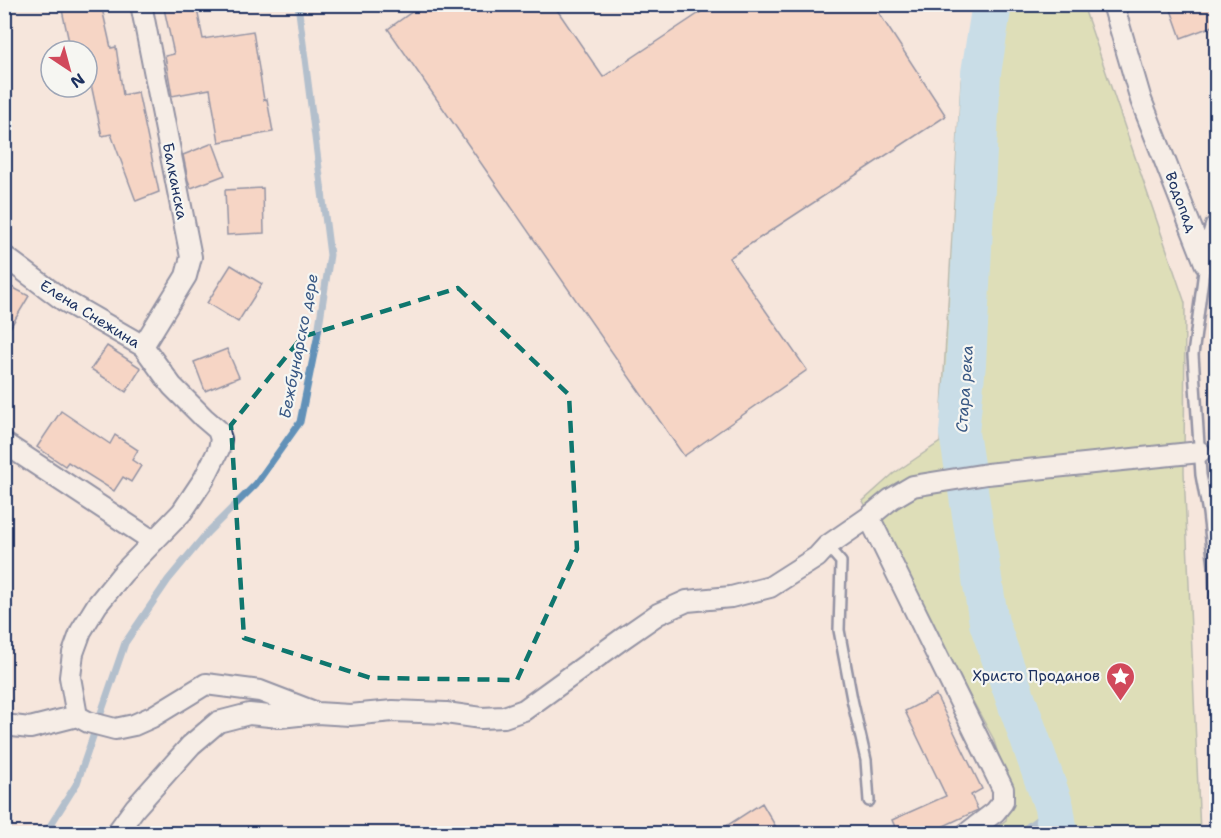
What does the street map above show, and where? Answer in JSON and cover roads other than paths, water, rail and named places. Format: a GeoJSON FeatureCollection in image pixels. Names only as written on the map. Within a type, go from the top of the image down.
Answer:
{"type":"FeatureCollection","features":[{"type":"Feature","properties":{"kind":"street","name":"Балканска"},"geometry":{"type":"LineString","coordinates":[[141,4],[190,257],[186,276],[143,346]]}},
{"type":"Feature","properties":{"kind":"street","name":"Водопад"},"geometry":{"type":"LineString","coordinates":[[1113,4],[1142,100],[1205,263]]}},
{"type":"Feature","properties":{"kind":"street"},"geometry":{"type":"LineString","coordinates":[[1205,263],[1216,226]]}},
{"type":"Feature","properties":{"kind":"street","name":"Елена Снежина"},"geometry":{"type":"LineString","coordinates":[[4,256],[63,300],[143,346],[172,386],[218,430],[221,439],[219,449],[204,479],[182,512],[153,541]]}},
{"type":"Feature","properties":{"kind":"street"},"geometry":{"type":"LineString","coordinates":[[4,443],[153,541],[97,605],[81,631],[73,653],[70,677],[83,719]]}},
{"type":"Feature","properties":{"kind":"street"},"geometry":{"type":"LineString","coordinates":[[116,834],[135,808],[191,745],[218,722],[249,714],[280,717],[317,713],[350,715],[393,711],[446,713],[481,718],[504,717],[524,710],[658,614],[687,601],[730,597],[770,587],[817,557],[827,546],[891,499],[913,486],[987,474],[1200,452]]}},
{"type":"Feature","properties":{"kind":"street"},"geometry":{"type":"LineString","coordinates":[[869,517],[1003,789],[1003,802],[995,812],[966,834]]}},
{"type":"Feature","properties":{"kind":"street"},"geometry":{"type":"LineString","coordinates":[[4,725],[30,728],[83,719],[115,729],[134,725],[152,717],[206,684],[260,691],[317,713]]}},
{"type":"Feature","properties":{"kind":"lane","name":"Водопад"},"geometry":{"type":"LineString","coordinates":[[1205,263],[1193,355],[1202,475],[1214,566],[1216,621]]}},
{"type":"Feature","properties":{"kind":"lane"},"geometry":{"type":"LineString","coordinates":[[827,546],[841,562],[839,630],[866,760],[869,801]]}},
{"type":"Feature","properties":{"kind":"waterway","name":"Бежбунарско дере"},"geometry":{"type":"LineString","coordinates":[[45,834],[77,783],[125,643],[168,580],[207,533],[256,484],[300,422],[317,339],[330,255],[298,4]]}},
{"type":"Feature","properties":{"kind":"waterway","name":"Стара река"},"geometry":{"type":"LineString","coordinates":[[992,4],[981,73],[966,364],[959,433],[989,623],[1054,807],[1058,834]]}},
{"type":"Feature","properties":{"kind":"waterway"},"geometry":{"type":"LineString","coordinates":[[1018,834],[1054,807]]}},
{"type":"Feature","properties":{"kind":"place","name":"Христо Проданов"},"geometry":{"type":"Point","coordinates":[1121,702]}}]}
